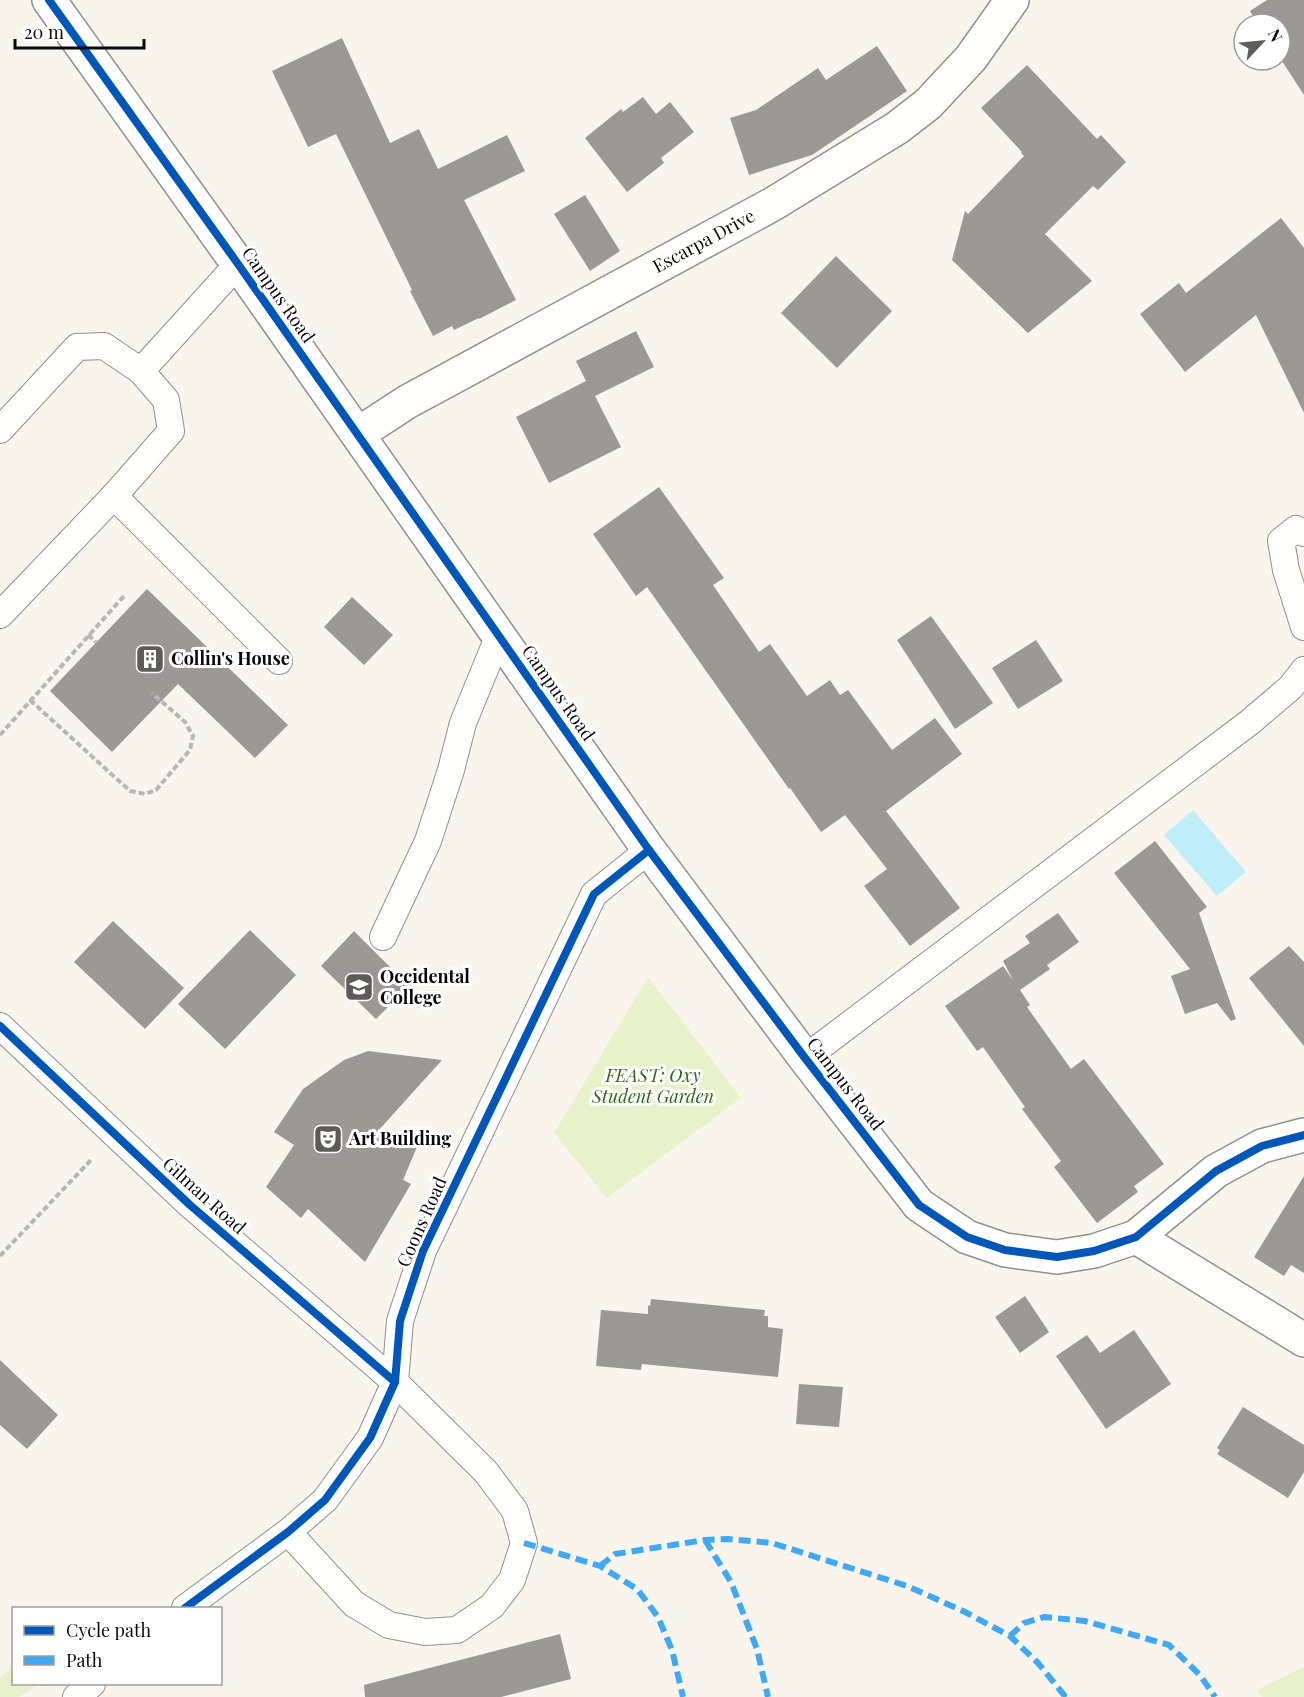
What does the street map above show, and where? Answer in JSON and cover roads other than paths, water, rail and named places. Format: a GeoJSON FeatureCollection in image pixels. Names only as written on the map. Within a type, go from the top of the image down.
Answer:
{"type":"FeatureCollection","features":[{"type":"Feature","properties":{"kind":"street","name":"Campus Road"},"geometry":{"type":"LineString","coordinates":[[50,0],[650,850],[805,1058],[919,1205],[967,1237],[1005,1250],[1056,1257],[1094,1251],[1136,1237]]}},
{"type":"Feature","properties":{"kind":"street","name":"Escarpa Drive"},"geometry":{"type":"LineString","coordinates":[[358,434],[407,402],[773,204],[897,128],[928,105],[971,58],[1012,0]]}},
{"type":"Feature","properties":{"kind":"street"},"geometry":{"type":"LineString","coordinates":[[1304,1135],[1262,1146],[1215,1171],[1136,1237],[1304,1340]]}},
{"type":"Feature","properties":{"kind":"lane"},"geometry":{"type":"LineString","coordinates":[[141,371],[238,264]]}},
{"type":"Feature","properties":{"kind":"lane"},"geometry":{"type":"LineString","coordinates":[[0,430],[77,347],[104,346],[141,371],[166,400],[171,431],[114,496],[0,615]]}},
{"type":"Feature","properties":{"kind":"lane"},"geometry":{"type":"LineString","coordinates":[[114,496],[279,661]]}},
{"type":"Feature","properties":{"kind":"lane"},"geometry":{"type":"LineString","coordinates":[[1304,533],[1296,529],[1281,542],[1286,570],[1304,627]]}},
{"type":"Feature","properties":{"kind":"lane"},"geometry":{"type":"LineString","coordinates":[[383,937],[428,841],[451,770],[463,723],[499,635]]}},
{"type":"Feature","properties":{"kind":"lane"},"geometry":{"type":"LineString","coordinates":[[805,1058],[1250,722],[1291,687],[1304,670]]}},
{"type":"Feature","properties":{"kind":"lane","name":"Coons Road"},"geometry":{"type":"LineString","coordinates":[[186,1607],[288,1532],[325,1500],[370,1438],[395,1382],[400,1321],[428,1240],[594,894],[650,850]]}},
{"type":"Feature","properties":{"kind":"lane","name":"Gilman Road"},"geometry":{"type":"LineString","coordinates":[[0,1026],[199,1213],[395,1382],[486,1472],[515,1511],[524,1543],[512,1580],[492,1606],[457,1630],[425,1632],[389,1625],[354,1604],[288,1532]]}},
{"type":"Feature","properties":{"kind":"lane"},"geometry":{"type":"LineString","coordinates":[[76,1697],[90,1685]]}},
{"type":"Feature","properties":{"kind":"water"},"geometry":{"type":"Polygon","coordinates":[[[1193,810],[1246,872],[1217,896],[1164,835],[1193,810]]]}},
{"type":"Feature","properties":{"kind":"place","name":"Collin's House"},"geometry":{"type":"Point","coordinates":[150,659]}},
{"type":"Feature","properties":{"kind":"place","name":"Occidental College"},"geometry":{"type":"Point","coordinates":[359,987]}},
{"type":"Feature","properties":{"kind":"place","name":"Art Building"},"geometry":{"type":"Point","coordinates":[328,1139]}},
{"type":"Feature","properties":{"kind":"park label","name":"FEAST: Oxy Student Garden"},"geometry":{"type":"Point","coordinates":[653,1086]}}]}
